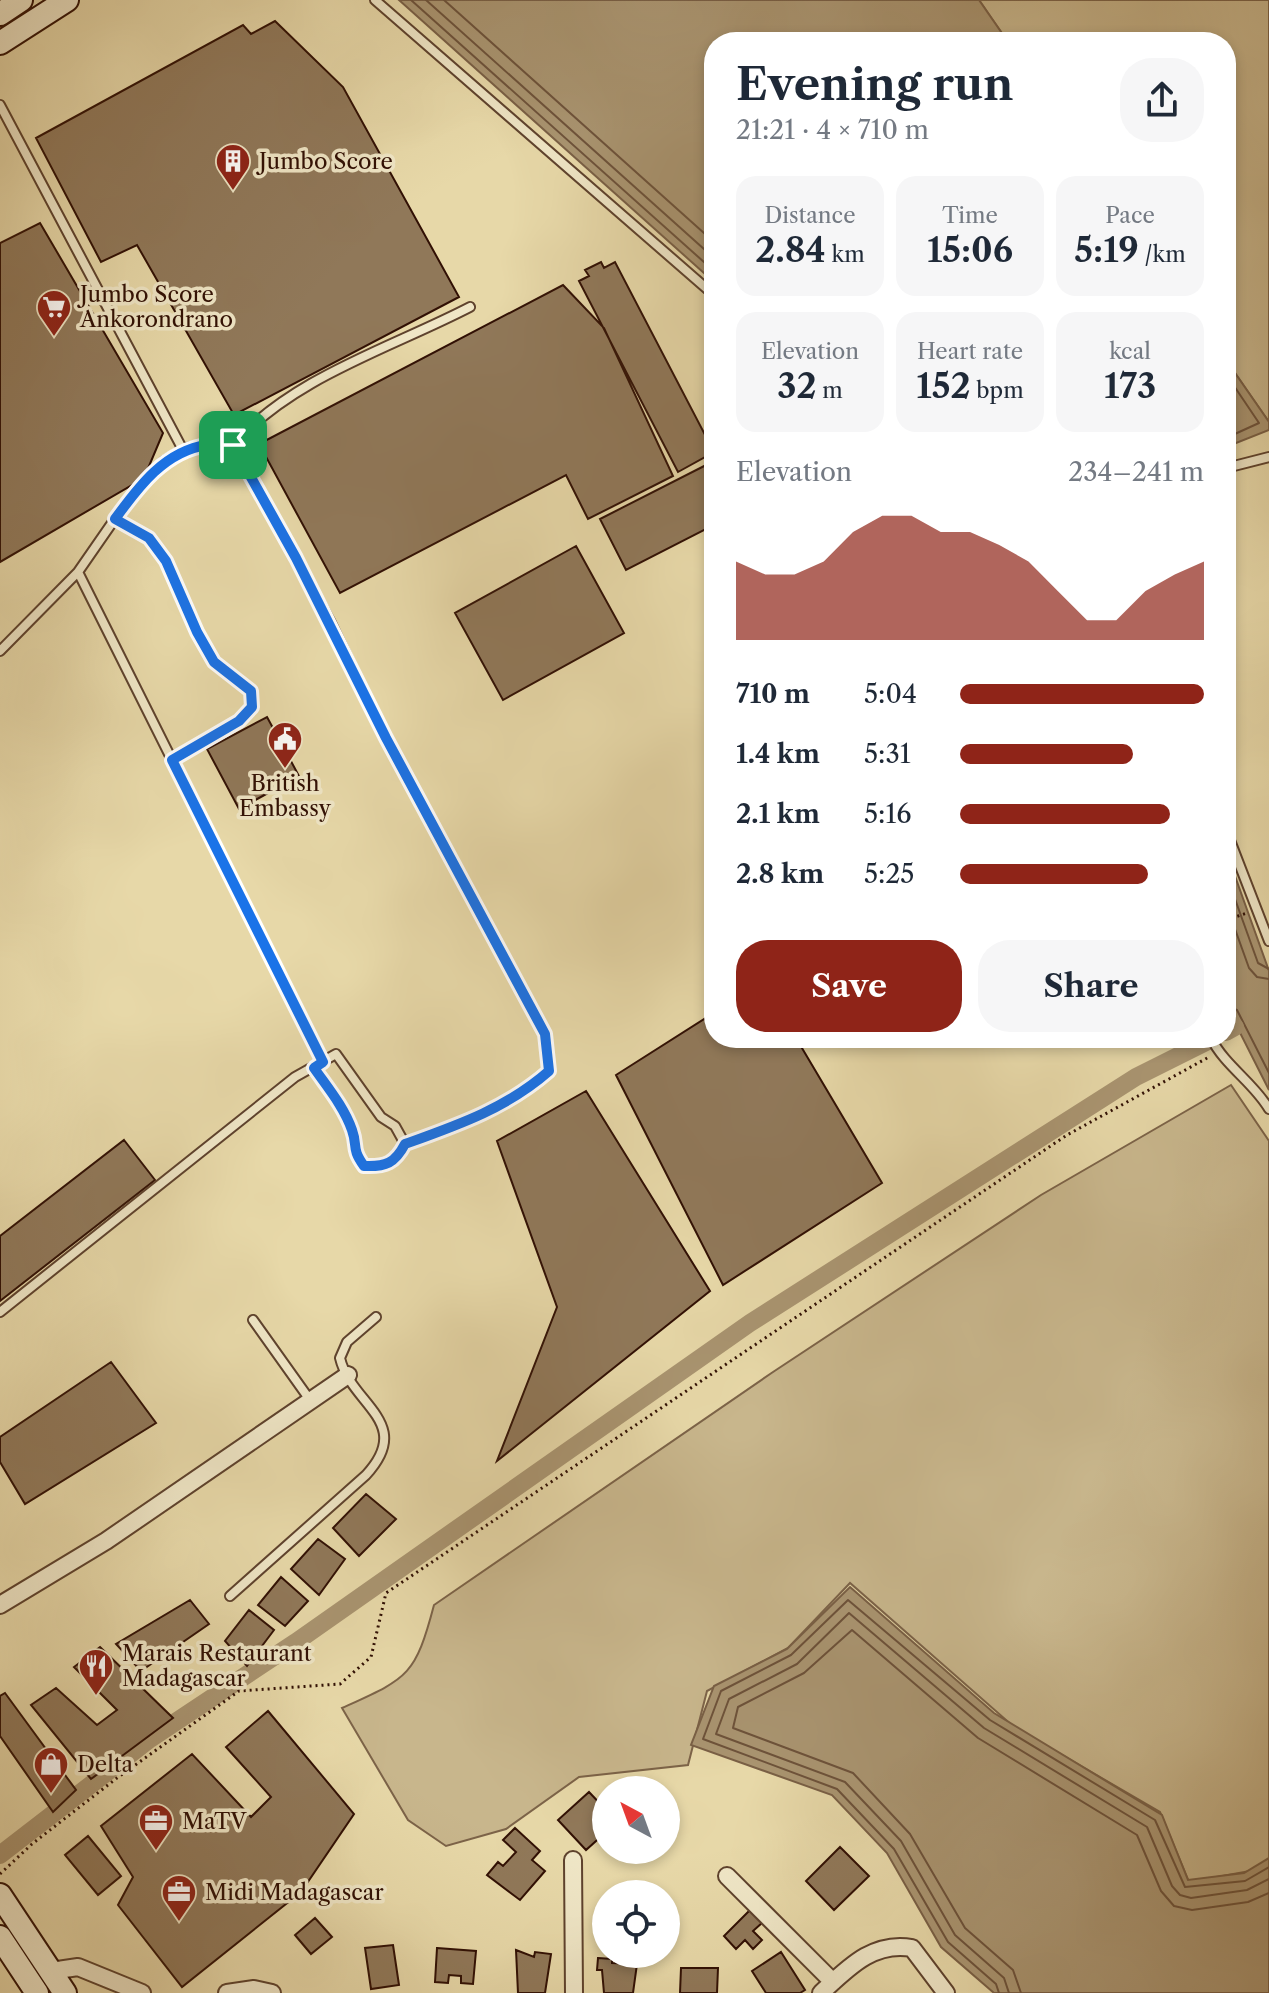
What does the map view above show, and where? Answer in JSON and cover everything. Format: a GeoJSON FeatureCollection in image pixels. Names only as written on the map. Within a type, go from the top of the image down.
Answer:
{"type":"FeatureCollection","features":[{"type":"Feature","properties":{"kind":"main road"},"geometry":{"type":"LineString","coordinates":[[0,14],[21,0]]}},
{"type":"Feature","properties":{"kind":"main road"},"geometry":{"type":"LineString","coordinates":[[0,43],[67,0]]}},
{"type":"Feature","properties":{"kind":"main road"},"geometry":{"type":"LineString","coordinates":[[0,1895],[65,1993]]}},
{"type":"Feature","properties":{"kind":"main road"},"geometry":{"type":"LineString","coordinates":[[0,1937],[37,1993]]}},
{"type":"Feature","properties":{"kind":"street"},"geometry":{"type":"LineString","coordinates":[[0,1605],[106,1541],[348,1375]]}},
{"type":"Feature","properties":{"kind":"street"},"geometry":{"type":"LineString","coordinates":[[573,1860],[574,1993]]}},
{"type":"Feature","properties":{"kind":"street"},"geometry":{"type":"LineString","coordinates":[[727,1876],[827,1988],[872,1950],[895,1945],[912,1948],[946,1993]]}},
{"type":"Feature","properties":{"kind":"street"},"geometry":{"type":"LineString","coordinates":[[51,1971],[78,1967],[142,1993]]}},
{"type":"Feature","properties":{"kind":"street"},"geometry":{"type":"LineString","coordinates":[[227,1993],[254,1989],[272,1993]]}},
{"type":"Feature","properties":{"kind":"lane"},"geometry":{"type":"LineString","coordinates":[[375,0],[704,286]]}},
{"type":"Feature","properties":{"kind":"lane"},"geometry":{"type":"LineString","coordinates":[[0,105],[183,450]]}},
{"type":"Feature","properties":{"kind":"lane"},"geometry":{"type":"LineString","coordinates":[[0,651],[78,572],[115,519],[163,462],[183,450],[233,445],[258,416],[376,351],[470,307]]}},
{"type":"Feature","properties":{"kind":"lane"},"geometry":{"type":"LineString","coordinates":[[233,445],[310,584],[386,738],[545,1034],[549,1071],[524,1093],[477,1118],[405,1144],[396,1161],[380,1167],[364,1166],[353,1150],[354,1134],[347,1119],[314,1068]]}},
{"type":"Feature","properties":{"kind":"lane"},"geometry":{"type":"LineString","coordinates":[[1236,465],[1269,457]]}},
{"type":"Feature","properties":{"kind":"lane"},"geometry":{"type":"LineString","coordinates":[[115,519],[149,538],[166,561],[197,632],[214,662],[251,691],[252,707],[239,721],[172,760]]}},
{"type":"Feature","properties":{"kind":"lane"},"geometry":{"type":"LineString","coordinates":[[78,572],[323,1062]]}},
{"type":"Feature","properties":{"kind":"lane"},"geometry":{"type":"LineString","coordinates":[[1236,856],[1269,941]]}},
{"type":"Feature","properties":{"kind":"lane"},"geometry":{"type":"LineString","coordinates":[[1218,1048],[1269,1109]]}},
{"type":"Feature","properties":{"kind":"lane"},"geometry":{"type":"LineString","coordinates":[[0,1312],[295,1077],[336,1054],[381,1117],[395,1126],[405,1144]]}},
{"type":"Feature","properties":{"kind":"lane"},"geometry":{"type":"LineString","coordinates":[[230,1596],[366,1475],[384,1451],[382,1426],[341,1364],[341,1351],[376,1317]]}},
{"type":"Feature","properties":{"kind":"lane"},"geometry":{"type":"LineString","coordinates":[[253,1320],[310,1400]]}},
{"type":"Feature","properties":{"kind":"path"},"geometry":{"type":"LineString","coordinates":[[1236,917],[1250,912]]}},
{"type":"Feature","properties":{"kind":"path"},"geometry":{"type":"LineString","coordinates":[[0,1874],[32,1844],[117,1778],[239,1691],[340,1684],[371,1657],[386,1593],[1067,1135],[1210,1048]]}},
{"type":"Feature","properties":{"kind":"shaded area"},"geometry":{"type":"Polygon","coordinates":[[[979,0],[1269,0],[1269,422],[1236,374],[1236,32],[1001,32],[979,0]]]}},
{"type":"Feature","properties":{"kind":"shaded area"},"geometry":{"type":"Polygon","coordinates":[[[1231,1085],[1269,1141],[1269,1859],[1250,1871],[1189,1882],[1160,1812],[1014,1727],[850,1583],[788,1648],[707,1691],[688,1765],[579,1777],[506,1829],[446,1846],[408,1820],[342,1708],[382,1689],[406,1672],[421,1647],[434,1605],[773,1372],[1041,1195],[1231,1085]]]}},
{"type":"Feature","properties":{"kind":"water"},"geometry":{"type":"Polygon","coordinates":[[[399,0],[979,0],[1001,32],[704,32],[704,273],[399,0]]]}},
{"type":"Feature","properties":{"kind":"water"},"geometry":{"type":"Polygon","coordinates":[[[1236,374],[1269,422],[1269,430],[1236,443],[1236,374]]]}},
{"type":"Feature","properties":{"kind":"water"},"geometry":{"type":"Polygon","coordinates":[[[1236,879],[1269,971],[1269,1090],[1236,1025],[1236,879]]]}},
{"type":"Feature","properties":{"kind":"water"},"geometry":{"type":"Polygon","coordinates":[[[850,1587],[994,1713],[1162,1815],[1188,1880],[1244,1873],[1269,1858],[1269,1993],[994,1993],[941,1947],[887,1853],[832,1795],[691,1745],[714,1686],[787,1649],[850,1587]]]}},
{"type":"Feature","properties":{"kind":"building","name":"Jumbo Score"},"geometry":{"type":"Polygon","coordinates":[[[275,21],[343,87],[459,297],[234,415],[137,245],[101,262],[36,138],[243,25],[251,34],[275,21]]]}},
{"type":"Feature","properties":{"kind":"building","name":"Jumbo Score Ankorondrano"},"geometry":{"type":"Polygon","coordinates":[[[40,223],[163,433],[144,478],[0,562],[0,243],[40,223]]]}},
{"type":"Feature","properties":{"kind":"building"},"geometry":{"type":"Polygon","coordinates":[[[601,262],[604,268],[615,262],[704,433],[704,458],[678,472],[579,281],[589,276],[585,270],[601,262]]]}},
{"type":"Feature","properties":{"kind":"building"},"geometry":{"type":"Polygon","coordinates":[[[563,285],[604,328],[673,476],[588,519],[566,475],[340,593],[259,444],[563,285]]]}},
{"type":"Feature","properties":{"kind":"building"},"geometry":{"type":"Polygon","coordinates":[[[704,466],[704,530],[626,570],[600,519],[704,466]]]}},
{"type":"Feature","properties":{"kind":"building"},"geometry":{"type":"Polygon","coordinates":[[[576,546],[624,633],[503,700],[455,613],[576,546]]]}},
{"type":"Feature","properties":{"kind":"building"},"geometry":{"type":"Polygon","coordinates":[[[267,717],[299,776],[239,809],[207,749],[267,717]]]}},
{"type":"Feature","properties":{"kind":"building"},"geometry":{"type":"Polygon","coordinates":[[[704,1019],[704,1048],[802,1048],[882,1183],[723,1285],[616,1075],[704,1019]]]}},
{"type":"Feature","properties":{"kind":"building"},"geometry":{"type":"Polygon","coordinates":[[[586,1091],[710,1291],[497,1461],[557,1307],[497,1141],[586,1091]]]}},
{"type":"Feature","properties":{"kind":"building"},"geometry":{"type":"Polygon","coordinates":[[[124,1140],[155,1180],[0,1301],[0,1236],[124,1140]]]}},
{"type":"Feature","properties":{"kind":"building"},"geometry":{"type":"Polygon","coordinates":[[[111,1362],[156,1423],[25,1504],[0,1462],[0,1437],[111,1362]]]}},
{"type":"Feature","properties":{"kind":"building"},"geometry":{"type":"Polygon","coordinates":[[[366,1494],[396,1519],[359,1556],[333,1528],[366,1494]]]}},
{"type":"Feature","properties":{"kind":"building"},"geometry":{"type":"Polygon","coordinates":[[[318,1539],[345,1559],[319,1595],[291,1569],[318,1539]]]}},
{"type":"Feature","properties":{"kind":"building"},"geometry":{"type":"Polygon","coordinates":[[[281,1577],[308,1601],[285,1626],[258,1605],[281,1577]]]}},
{"type":"Feature","properties":{"kind":"building"},"geometry":{"type":"Polygon","coordinates":[[[190,1600],[209,1624],[141,1671],[116,1644],[190,1600]]]}},
{"type":"Feature","properties":{"kind":"building"},"geometry":{"type":"Polygon","coordinates":[[[249,1610],[274,1630],[247,1666],[225,1641],[249,1610]]]}},
{"type":"Feature","properties":{"kind":"building"},"geometry":{"type":"Polygon","coordinates":[[[100,1647],[173,1718],[91,1779],[31,1705],[56,1688],[97,1725],[117,1710],[74,1667],[100,1647]]]}},
{"type":"Feature","properties":{"kind":"building"},"geometry":{"type":"Polygon","coordinates":[[[5,1693],[76,1790],[53,1812],[0,1736],[0,1696],[5,1693]]]}},
{"type":"Feature","properties":{"kind":"building"},"geometry":{"type":"Polygon","coordinates":[[[268,1711],[354,1814],[301,1892],[182,1987],[118,1905],[133,1877],[101,1826],[192,1754],[251,1817],[271,1797],[226,1747],[268,1711]]]}},
{"type":"Feature","properties":{"kind":"building"},"geometry":{"type":"Polygon","coordinates":[[[589,1792],[592,1795],[592,1845],[586,1850],[558,1820],[589,1792]]]}},
{"type":"Feature","properties":{"kind":"building"},"geometry":{"type":"Polygon","coordinates":[[[515,1828],[540,1851],[532,1860],[545,1871],[520,1900],[487,1875],[498,1862],[503,1866],[516,1852],[503,1840],[515,1828]]]}},
{"type":"Feature","properties":{"kind":"building"},"geometry":{"type":"Polygon","coordinates":[[[88,1836],[121,1876],[98,1895],[65,1855],[88,1836]]]}},
{"type":"Feature","properties":{"kind":"building"},"geometry":{"type":"Polygon","coordinates":[[[840,1847],[869,1876],[834,1910],[806,1881],[840,1847]]]}},
{"type":"Feature","properties":{"kind":"building"},"geometry":{"type":"Polygon","coordinates":[[[751,1909],[763,1922],[753,1931],[762,1940],[753,1949],[745,1940],[736,1949],[724,1936],[751,1909]]]}},
{"type":"Feature","properties":{"kind":"building"},"geometry":{"type":"Polygon","coordinates":[[[315,1918],[332,1937],[311,1954],[295,1935],[315,1918]]]}},
{"type":"Feature","properties":{"kind":"building"},"geometry":{"type":"Polygon","coordinates":[[[393,1945],[399,1985],[371,1989],[365,1948],[393,1945]]]}},
{"type":"Feature","properties":{"kind":"building"},"geometry":{"type":"Polygon","coordinates":[[[437,1948],[476,1951],[473,1984],[461,1983],[461,1976],[449,1975],[448,1983],[435,1982],[437,1948]]]}},
{"type":"Feature","properties":{"kind":"building"},"geometry":{"type":"Polygon","coordinates":[[[516,1950],[534,1957],[535,1952],[551,1954],[545,1993],[518,1993],[516,1950]]]}},
{"type":"Feature","properties":{"kind":"building"},"geometry":{"type":"Polygon","coordinates":[[[781,1952],[805,1990],[800,1993],[766,1993],[752,1971],[781,1952]]]}},
{"type":"Feature","properties":{"kind":"building"},"geometry":{"type":"Polygon","coordinates":[[[636,1968],[633,1993],[604,1993],[602,1970],[597,1970],[636,1968]]]}},
{"type":"Feature","properties":{"kind":"building"},"geometry":{"type":"Polygon","coordinates":[[[681,1968],[718,1968],[717,1993],[680,1993],[681,1968]]]}},
{"type":"Feature","properties":{"kind":"waterway"},"geometry":{"type":"LineString","coordinates":[[0,1855],[150,1739],[296,1642],[750,1323],[1136,1077],[1194,1048]]}},
{"type":"Feature","properties":{"kind":"place","name":"Jumbo Score"},"geometry":{"type":"Point","coordinates":[233,192]}},
{"type":"Feature","properties":{"kind":"place","name":"Jumbo Score Ankorondrano"},"geometry":{"type":"Point","coordinates":[54,338]}},
{"type":"Feature","properties":{"kind":"place","name":"British Embassy"},"geometry":{"type":"Point","coordinates":[285,770]}},
{"type":"Feature","properties":{"kind":"place","name":"Marais Restaurant Madagascar"},"geometry":{"type":"Point","coordinates":[96,1697]}},
{"type":"Feature","properties":{"kind":"place","name":"Delta"},"geometry":{"type":"Point","coordinates":[51,1795]}},
{"type":"Feature","properties":{"kind":"place","name":"MaTV"},"geometry":{"type":"Point","coordinates":[156,1852]}},
{"type":"Feature","properties":{"kind":"place","name":"Midi Madagascar"},"geometry":{"type":"Point","coordinates":[179,1923]}},
{"type":"Feature","properties":{"kind":"route"},"geometry":{"type":"LineString","coordinates":[[233,445],[331,623],[386,738],[545,1034],[549,1071],[524,1093],[477,1118],[405,1144],[396,1161],[380,1167],[364,1166],[353,1150],[354,1134],[347,1119],[314,1068],[323,1062],[172,760],[239,721],[252,707],[251,691],[214,662],[197,632],[166,561],[149,538],[115,519],[130,497],[163,462],[186,448],[233,445]]}}]}
